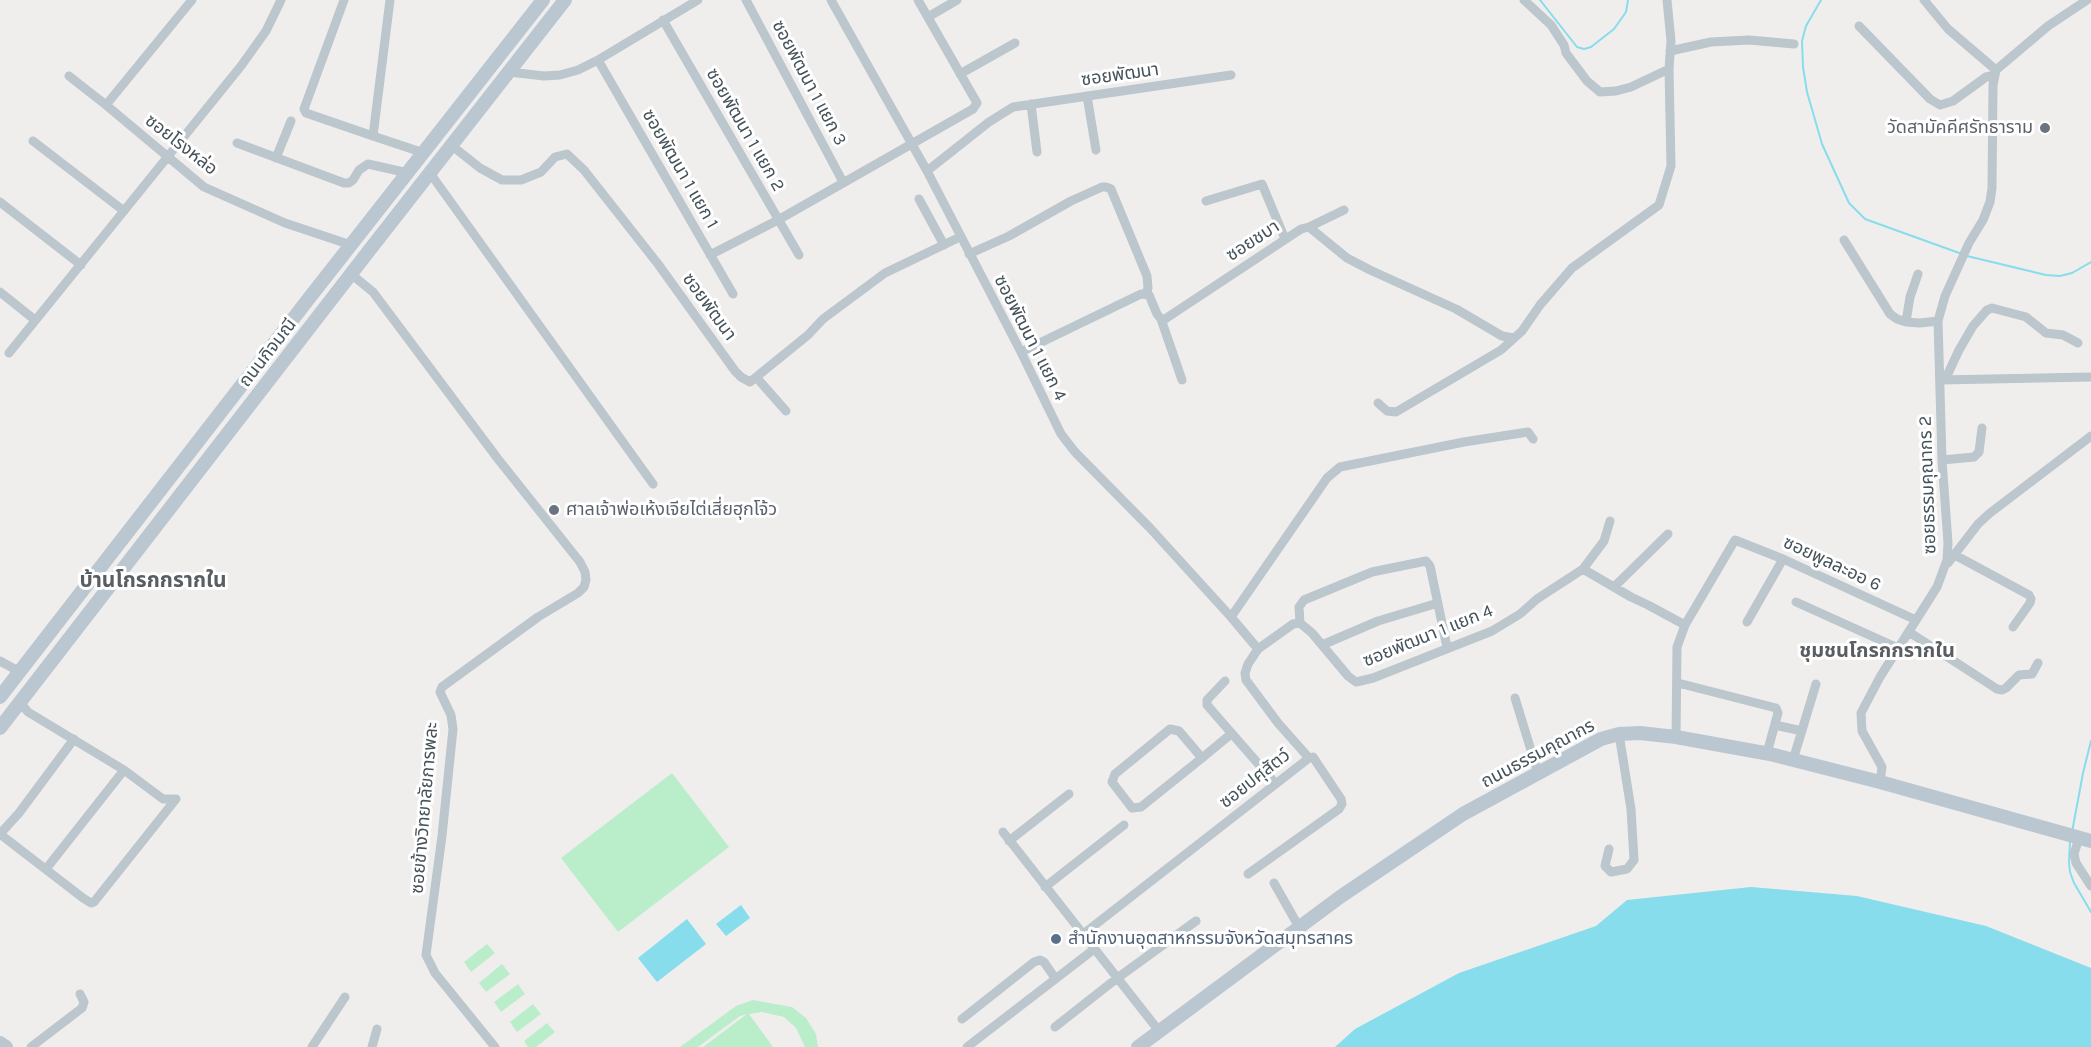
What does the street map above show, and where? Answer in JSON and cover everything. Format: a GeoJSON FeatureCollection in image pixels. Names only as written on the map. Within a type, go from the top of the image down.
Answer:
{"type":"FeatureCollection","features":[{"type":"Feature","properties":{"kind":"main road","name":"ถนนกิจมณี"},"geometry":{"type":"LineString","coordinates":[[0,697],[543,0]]}},
{"type":"Feature","properties":{"kind":"main road","name":"ถนนกิจมณี"},"geometry":{"type":"LineString","coordinates":[[0,728],[356,278],[451,145],[565,0]]}},
{"type":"Feature","properties":{"kind":"main road","name":"ถนนธรรมคุณากร"},"geometry":{"type":"LineString","coordinates":[[1138,1047],[1340,897],[1463,814],[1601,738],[1619,734],[1640,733],[1676,737],[1767,753],[2082,838]]}},
{"type":"Feature","properties":{"kind":"main road"},"geometry":{"type":"LineString","coordinates":[[0,1043],[6,1047]]}},
{"type":"Feature","properties":{"kind":"street"},"geometry":{"type":"LineString","coordinates":[[106,105],[192,0]]}},
{"type":"Feature","properties":{"kind":"street"},"geometry":{"type":"LineString","coordinates":[[9,353],[247,59],[266,31],[281,0]]}},
{"type":"Feature","properties":{"kind":"street"},"geometry":{"type":"LineString","coordinates":[[344,0],[304,111],[424,153]]}},
{"type":"Feature","properties":{"kind":"street"},"geometry":{"type":"LineString","coordinates":[[374,136],[390,0]]}},
{"type":"Feature","properties":{"kind":"street"},"geometry":{"type":"LineString","coordinates":[[509,72],[543,76],[560,75],[578,70],[698,0]]}},
{"type":"Feature","properties":{"kind":"street","name":"ซอยพัฒนา 1 แยก 3"},"geometry":{"type":"LineString","coordinates":[[746,0],[843,182]]}},
{"type":"Feature","properties":{"kind":"street","name":"ซอยพัฒนา 1 แยก 4"},"geometry":{"type":"LineString","coordinates":[[831,0],[927,171],[1021,352],[1055,423],[1068,444],[1150,528],[1231,616],[1258,649]]}},
{"type":"Feature","properties":{"kind":"street"},"geometry":{"type":"LineString","coordinates":[[710,255],[778,220],[973,109],[977,103],[918,0]]}},
{"type":"Feature","properties":{"kind":"street"},"geometry":{"type":"LineString","coordinates":[[928,17],[957,0]]}},
{"type":"Feature","properties":{"kind":"street"},"geometry":{"type":"LineString","coordinates":[[1524,0],[1551,25],[1564,45],[1566,53],[1587,81],[1600,92],[1630,87],[1669,69]]}},
{"type":"Feature","properties":{"kind":"street"},"geometry":{"type":"LineString","coordinates":[[1378,404],[1387,411],[1396,412],[1501,350],[1513,339],[1572,268],[1659,205],[1671,166],[1667,0]]}},
{"type":"Feature","properties":{"kind":"street"},"geometry":{"type":"LineString","coordinates":[[1924,0],[1948,29],[1995,73]]}},
{"type":"Feature","properties":{"kind":"street"},"geometry":{"type":"LineString","coordinates":[[1859,26],[1930,99],[1940,105],[1953,101],[1995,73],[2048,26],[2086,0]]}},
{"type":"Feature","properties":{"kind":"street","name":"ซอยพัฒนา 1 แยก 2"},"geometry":{"type":"LineString","coordinates":[[663,20],[799,255]]}},
{"type":"Feature","properties":{"kind":"street"},"geometry":{"type":"LineString","coordinates":[[1670,51],[1711,42],[1749,40],[1794,44]]}},
{"type":"Feature","properties":{"kind":"street"},"geometry":{"type":"LineString","coordinates":[[960,74],[1015,43]]}},
{"type":"Feature","properties":{"kind":"street","name":"ซอยพัฒนา 1 แยก 1"},"geometry":{"type":"LineString","coordinates":[[598,60],[733,294]]}},
{"type":"Feature","properties":{"kind":"street","name":"ซอยธรรมคุณากร 2"},"geometry":{"type":"LineString","coordinates":[[1880,782],[1882,767],[1862,731],[1860,718],[1863,706],[1937,587],[1947,560],[1948,543],[1942,459],[1943,380],[1938,321],[1941,305],[1956,269],[1987,211],[1992,188],[1991,157],[1995,73]]}},
{"type":"Feature","properties":{"kind":"street","name":"ซอยพัฒนา"},"geometry":{"type":"LineString","coordinates":[[927,171],[1000,114],[1013,107],[1231,75]]}},
{"type":"Feature","properties":{"kind":"street","name":"ซอยโรงหล่อ"},"geometry":{"type":"LineString","coordinates":[[69,76],[204,187],[285,223],[351,245]]}},
{"type":"Feature","properties":{"kind":"street"},"geometry":{"type":"LineString","coordinates":[[1087,96],[1096,150]]}},
{"type":"Feature","properties":{"kind":"street"},"geometry":{"type":"LineString","coordinates":[[1031,104],[1037,152]]}},
{"type":"Feature","properties":{"kind":"street"},"geometry":{"type":"LineString","coordinates":[[276,158],[291,122]]}},
{"type":"Feature","properties":{"kind":"street"},"geometry":{"type":"LineString","coordinates":[[33,141],[124,211]]}},
{"type":"Feature","properties":{"kind":"street"},"geometry":{"type":"LineString","coordinates":[[237,143],[344,183],[353,180],[359,170],[368,164],[408,173]]}},
{"type":"Feature","properties":{"kind":"street","name":"ซอยพัฒนา"},"geometry":{"type":"LineString","coordinates":[[451,145],[480,168],[502,180],[521,180],[541,172],[555,158],[567,154],[584,170],[628,226],[735,371],[750,382],[756,378]]}},
{"type":"Feature","properties":{"kind":"street"},"geometry":{"type":"LineString","coordinates":[[430,173],[652,484]]}},
{"type":"Feature","properties":{"kind":"street"},"geometry":{"type":"LineString","coordinates":[[1206,201],[1262,184],[1285,239]]}},
{"type":"Feature","properties":{"kind":"street"},"geometry":{"type":"LineString","coordinates":[[969,254],[1009,236],[1071,201],[1106,187],[1111,189],[1147,276],[1146,293]]}},
{"type":"Feature","properties":{"kind":"street"},"geometry":{"type":"LineString","coordinates":[[919,199],[944,245]]}},
{"type":"Feature","properties":{"kind":"street"},"geometry":{"type":"LineString","coordinates":[[0,202],[81,265]]}},
{"type":"Feature","properties":{"kind":"street"},"geometry":{"type":"LineString","coordinates":[[1309,227],[1344,210]]}},
{"type":"Feature","properties":{"kind":"street","name":"ซอยชบา"},"geometry":{"type":"LineString","coordinates":[[1161,319],[1169,317],[1301,229],[1309,227],[1347,258],[1456,309],[1502,336],[1513,339]]}},
{"type":"Feature","properties":{"kind":"street"},"geometry":{"type":"LineString","coordinates":[[786,411],[756,378],[823,320],[885,273],[960,237]]}},
{"type":"Feature","properties":{"kind":"street"},"geometry":{"type":"LineString","coordinates":[[1844,240],[1890,314],[1906,322],[1938,321]]}},
{"type":"Feature","properties":{"kind":"street"},"geometry":{"type":"LineString","coordinates":[[1906,322],[1910,297],[1918,274]]}},
{"type":"Feature","properties":{"kind":"street","name":"ซอยข้างวิทยาลัยการพละ"},"geometry":{"type":"LineString","coordinates":[[356,278],[373,292],[498,459],[580,562],[585,572],[586,580],[579,593],[538,616],[442,687],[440,692],[451,715],[453,729],[426,956],[435,973],[495,1047]]}},
{"type":"Feature","properties":{"kind":"street"},"geometry":{"type":"LineString","coordinates":[[0,292],[35,320]]}},
{"type":"Feature","properties":{"kind":"street"},"geometry":{"type":"LineString","coordinates":[[1146,293],[1161,319],[1182,380]]}},
{"type":"Feature","properties":{"kind":"street"},"geometry":{"type":"LineString","coordinates":[[1021,352],[1146,293]]}},
{"type":"Feature","properties":{"kind":"street"},"geometry":{"type":"LineString","coordinates":[[2078,343],[2063,336],[2046,333],[2026,317],[1992,308],[1987,310],[1973,326],[1943,380],[2091,377]]}},
{"type":"Feature","properties":{"kind":"street"},"geometry":{"type":"LineString","coordinates":[[1942,459],[1974,457],[1978,452],[1982,428]]}},
{"type":"Feature","properties":{"kind":"street"},"geometry":{"type":"LineString","coordinates":[[1231,616],[1328,478],[1340,467],[1464,442],[1528,432],[1533,439]]}},
{"type":"Feature","properties":{"kind":"street"},"geometry":{"type":"LineString","coordinates":[[1944,571],[1953,554],[1978,524],[2091,435]]}},
{"type":"Feature","properties":{"kind":"street"},"geometry":{"type":"LineString","coordinates":[[1610,521],[1604,541],[1583,569],[1685,626],[1677,647],[1676,737]]}},
{"type":"Feature","properties":{"kind":"street"},"geometry":{"type":"LineString","coordinates":[[1614,587],[1668,534]]}},
{"type":"Feature","properties":{"kind":"street","name":"ซอยพูลละออ 6"},"geometry":{"type":"LineString","coordinates":[[1685,626],[1735,540],[1783,559],[1916,620]]}},
{"type":"Feature","properties":{"kind":"street"},"geometry":{"type":"LineString","coordinates":[[1953,554],[2029,595],[2030,603],[2013,627]]}},
{"type":"Feature","properties":{"kind":"street"},"geometry":{"type":"LineString","coordinates":[[1747,622],[1783,559]]}},
{"type":"Feature","properties":{"kind":"street"},"geometry":{"type":"LineString","coordinates":[[1309,758],[1271,714],[1246,680],[1245,673],[1258,649],[1293,624],[1300,623],[1299,607],[1304,600],[1372,572],[1426,561],[1430,566],[1448,647]]}},
{"type":"Feature","properties":{"kind":"street","name":"ซอยพัฒนา 1 แยก 4"},"geometry":{"type":"LineString","coordinates":[[1300,623],[1356,682],[1373,678],[1492,631],[1583,569]]}},
{"type":"Feature","properties":{"kind":"street"},"geometry":{"type":"LineString","coordinates":[[1796,602],[1898,648]]}},
{"type":"Feature","properties":{"kind":"street"},"geometry":{"type":"LineString","coordinates":[[1322,645],[1378,621],[1438,603]]}},
{"type":"Feature","properties":{"kind":"street"},"geometry":{"type":"LineString","coordinates":[[1909,632],[1997,689],[2006,688],[2019,675],[2032,674],[2038,663]]}},
{"type":"Feature","properties":{"kind":"street"},"geometry":{"type":"LineString","coordinates":[[0,660],[20,672]]}},
{"type":"Feature","properties":{"kind":"street"},"geometry":{"type":"LineString","coordinates":[[1225,681],[1207,700],[1207,705],[1275,783]]}},
{"type":"Feature","properties":{"kind":"street"},"geometry":{"type":"LineString","coordinates":[[1678,683],[1776,708],[1779,713],[1767,753]]}},
{"type":"Feature","properties":{"kind":"street"},"geometry":{"type":"LineString","coordinates":[[1793,760],[1816,684]]}},
{"type":"Feature","properties":{"kind":"street"},"geometry":{"type":"LineString","coordinates":[[1515,698],[1538,773]]}},
{"type":"Feature","properties":{"kind":"street"},"geometry":{"type":"LineString","coordinates":[[20,702],[28,712],[124,770],[163,799],[176,800],[94,902],[88,902],[0,834],[19,813],[74,740]]}},
{"type":"Feature","properties":{"kind":"street"},"geometry":{"type":"LineString","coordinates":[[1775,725],[1802,731]]}},
{"type":"Feature","properties":{"kind":"street"},"geometry":{"type":"LineString","coordinates":[[1202,758],[1179,731],[1170,729],[1115,774],[1112,783],[1132,808],[1141,807],[1202,758],[1231,734]]}},
{"type":"Feature","properties":{"kind":"street"},"geometry":{"type":"LineString","coordinates":[[1609,849],[1605,866],[1611,872],[1627,869],[1634,860],[1631,809],[1619,734]]}},
{"type":"Feature","properties":{"kind":"street","name":"ซอยปศุสัตว์"},"geometry":{"type":"LineString","coordinates":[[1082,935],[1275,783],[1313,757],[1342,804],[1339,809],[1248,874]]}},
{"type":"Feature","properties":{"kind":"street"},"geometry":{"type":"LineString","coordinates":[[46,870],[124,770]]}},
{"type":"Feature","properties":{"kind":"street"},"geometry":{"type":"LineString","coordinates":[[1009,841],[1069,794]]}},
{"type":"Feature","properties":{"kind":"street"},"geometry":{"type":"LineString","coordinates":[[1045,887],[1124,825]]}},
{"type":"Feature","properties":{"kind":"street"},"geometry":{"type":"LineString","coordinates":[[1003,832],[1093,950],[1159,1031]]}},
{"type":"Feature","properties":{"kind":"street"},"geometry":{"type":"LineString","coordinates":[[2082,838],[2074,855],[2076,863],[2091,886]]}},
{"type":"Feature","properties":{"kind":"street"},"geometry":{"type":"LineString","coordinates":[[1274,883],[1299,927]]}},
{"type":"Feature","properties":{"kind":"street"},"geometry":{"type":"LineString","coordinates":[[1055,1027],[1196,921]]}},
{"type":"Feature","properties":{"kind":"street"},"geometry":{"type":"LineString","coordinates":[[966,1047],[1093,950]]}},
{"type":"Feature","properties":{"kind":"street"},"geometry":{"type":"LineString","coordinates":[[963,1019],[1034,962],[1040,960],[1044,962],[1055,978]]}},
{"type":"Feature","properties":{"kind":"street"},"geometry":{"type":"LineString","coordinates":[[31,1047],[82,1008],[84,1002],[80,994]]}},
{"type":"Feature","properties":{"kind":"street"},"geometry":{"type":"LineString","coordinates":[[312,1047],[345,997]]}},
{"type":"Feature","properties":{"kind":"street"},"geometry":{"type":"LineString","coordinates":[[372,1047],[377,1029]]}},
{"type":"Feature","properties":{"kind":"green space"},"geometry":{"type":"Polygon","coordinates":[[[672,773],[729,847],[618,932],[561,858],[672,773]]]}},
{"type":"Feature","properties":{"kind":"green space"},"geometry":{"type":"Polygon","coordinates":[[[487,944],[495,953],[471,972],[464,962],[487,944]]]}},
{"type":"Feature","properties":{"kind":"green space"},"geometry":{"type":"Polygon","coordinates":[[[502,964],[510,974],[486,992],[479,983],[502,964]]]}},
{"type":"Feature","properties":{"kind":"green space"},"geometry":{"type":"Polygon","coordinates":[[[518,984],[525,994],[501,1012],[494,1002],[518,984]]]}},
{"type":"Feature","properties":{"kind":"green space"},"geometry":{"type":"Polygon","coordinates":[[[753,1000],[792,1007],[806,1018],[816,1034],[818,1047],[805,1047],[796,1028],[784,1017],[762,1012],[749,1014],[773,1047],[703,1047],[747,1014],[740,1016],[698,1047],[680,1047],[736,1006],[753,1000]]]}},
{"type":"Feature","properties":{"kind":"green space"},"geometry":{"type":"Polygon","coordinates":[[[533,1004],[541,1014],[517,1032],[510,1022],[533,1004]]]}},
{"type":"Feature","properties":{"kind":"green space"},"geometry":{"type":"Polygon","coordinates":[[[547,1023],[555,1032],[536,1047],[528,1047],[524,1041],[547,1023]]]}},
{"type":"Feature","properties":{"kind":"water"},"geometry":{"type":"Polygon","coordinates":[[[1751,887],[1857,896],[1986,926],[2091,968],[2091,1047],[1335,1047],[1355,1029],[1459,973],[1596,926],[1627,900],[1751,887]]]}},
{"type":"Feature","properties":{"kind":"water"},"geometry":{"type":"Polygon","coordinates":[[[741,905],[750,918],[726,936],[716,924],[741,905]]]}},
{"type":"Feature","properties":{"kind":"water"},"geometry":{"type":"Polygon","coordinates":[[[687,919],[706,944],[657,982],[638,958],[687,919]]]}},
{"type":"Feature","properties":{"kind":"waterway"},"geometry":{"type":"LineString","coordinates":[[1540,0],[1577,47],[1584,49],[1591,47],[1614,29],[1626,12],[1628,0]]}},
{"type":"Feature","properties":{"kind":"waterway"},"geometry":{"type":"LineString","coordinates":[[1821,0],[1806,26],[1802,41],[1803,67],[1807,92],[1822,144],[1849,203],[1865,219],[1962,254]]}},
{"type":"Feature","properties":{"kind":"waterway"},"geometry":{"type":"LineString","coordinates":[[1967,256],[2046,275],[2060,276],[2072,273],[2091,262]]}},
{"type":"Feature","properties":{"kind":"waterway"},"geometry":{"type":"LineString","coordinates":[[2072,832],[2091,741]]}},
{"type":"Feature","properties":{"kind":"waterway"},"geometry":{"type":"LineString","coordinates":[[2070,841],[2070,872],[2091,912]]}},
{"type":"Feature","properties":{"kind":"place","name":"วัดสามัคคีศรัทธาราม"},"geometry":{"type":"Point","coordinates":[2045,128]}},
{"type":"Feature","properties":{"kind":"place","name":"ศาลเจ้าพ่อเห้งเจียไต่เสี่ยฮุกโจ้ว"},"geometry":{"type":"Point","coordinates":[554,510]}},
{"type":"Feature","properties":{"kind":"place","name":"สำนักงานอุตสาหกรรมจังหวัดสมุทรสาคร"},"geometry":{"type":"Point","coordinates":[1056,939]}},
{"type":"Feature","properties":{"kind":"district","name":"บ้านโกรกกรากใน"},"geometry":{"type":"Point","coordinates":[153,581]}},
{"type":"Feature","properties":{"kind":"district","name":"ชุมชนโกรกกรากใน"},"geometry":{"type":"Point","coordinates":[1877,651]}}]}
